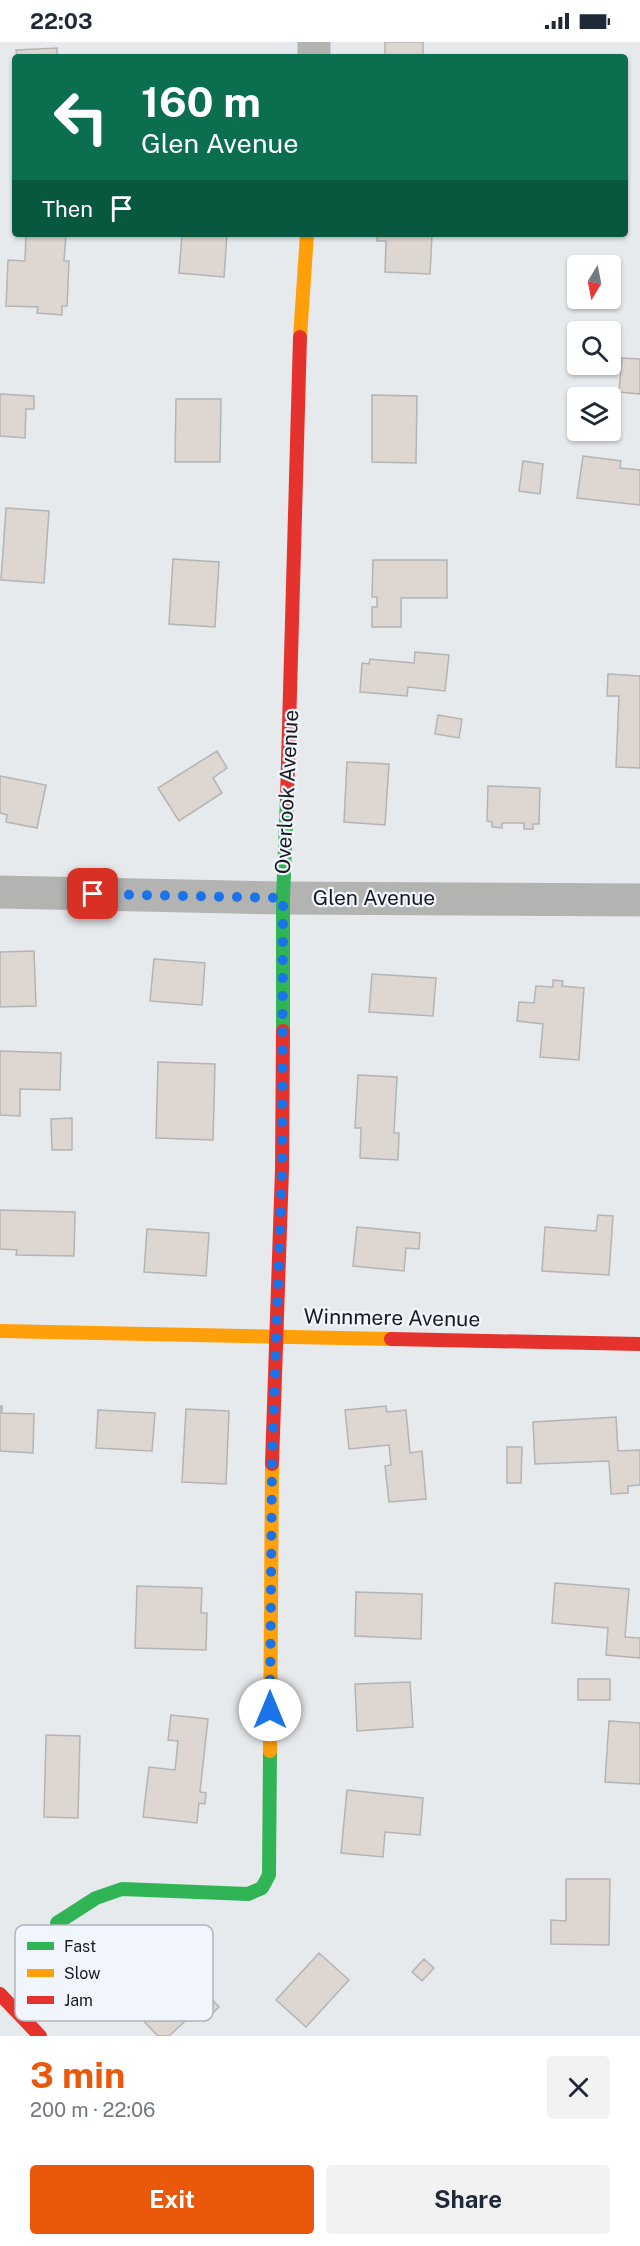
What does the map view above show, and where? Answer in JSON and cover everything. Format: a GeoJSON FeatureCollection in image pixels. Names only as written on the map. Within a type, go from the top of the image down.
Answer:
{"type":"FeatureCollection","features":[{"type":"Feature","properties":{"kind":"main road","name":"Overlook Avenue"},"geometry":{"type":"LineString","coordinates":[[57,1923],[100,1895],[122,1889],[253,1893],[262,1888],[269,1870],[272,1470],[282,1169],[283,898],[291,719],[299,352],[307,237]]}},
{"type":"Feature","properties":{"kind":"main road","name":"Winnmere Avenue"},"geometry":{"type":"LineString","coordinates":[[0,1331],[640,1344]]}},
{"type":"Feature","properties":{"kind":"main road"},"geometry":{"type":"LineString","coordinates":[[0,1994],[15,2010]]}},
{"type":"Feature","properties":{"kind":"main road"},"geometry":{"type":"LineString","coordinates":[[26,2021],[40,2036]]}},
{"type":"Feature","properties":{"kind":"street","name":"Glen Avenue"},"geometry":{"type":"LineString","coordinates":[[0,892],[283,898],[640,900]]}},
{"type":"Feature","properties":{"kind":"building"},"geometry":{"type":"Polygon","coordinates":[[[385,42],[423,42],[423,54],[385,54],[385,42]]]}},
{"type":"Feature","properties":{"kind":"building"},"geometry":{"type":"Polygon","coordinates":[[[57,48],[57,54],[17,54],[16,50],[57,48]]]}},
{"type":"Feature","properties":{"kind":"building"},"geometry":{"type":"Polygon","coordinates":[[[26,237],[66,237],[64,261],[69,261],[67,306],[62,306],[62,315],[37,313],[38,307],[6,306],[8,260],[25,261],[26,237]]]}},
{"type":"Feature","properties":{"kind":"building"},"geometry":{"type":"Polygon","coordinates":[[[182,237],[227,237],[224,277],[179,273],[182,237]]]}},
{"type":"Feature","properties":{"kind":"building"},"geometry":{"type":"Polygon","coordinates":[[[377,237],[432,237],[430,274],[385,272],[386,241],[377,241],[377,237]]]}},
{"type":"Feature","properties":{"kind":"building"},"geometry":{"type":"Polygon","coordinates":[[[622,358],[640,359],[640,394],[621,392],[622,358]]]}},
{"type":"Feature","properties":{"kind":"building"},"geometry":{"type":"Polygon","coordinates":[[[0,394],[34,396],[34,409],[26,409],[25,438],[0,436],[0,394]]]}},
{"type":"Feature","properties":{"kind":"building"},"geometry":{"type":"Polygon","coordinates":[[[372,395],[417,396],[416,463],[372,462],[372,395]]]}},
{"type":"Feature","properties":{"kind":"building"},"geometry":{"type":"Polygon","coordinates":[[[176,399],[221,399],[220,462],[175,462],[176,399]]]}},
{"type":"Feature","properties":{"kind":"building"},"geometry":{"type":"Polygon","coordinates":[[[583,456],[621,461],[620,468],[640,470],[640,505],[577,498],[583,456]]]}},
{"type":"Feature","properties":{"kind":"building"},"geometry":{"type":"Polygon","coordinates":[[[523,461],[543,464],[540,494],[519,491],[523,461]]]}},
{"type":"Feature","properties":{"kind":"building"},"geometry":{"type":"Polygon","coordinates":[[[6,508],[49,511],[44,583],[1,580],[6,508]]]}},
{"type":"Feature","properties":{"kind":"building"},"geometry":{"type":"Polygon","coordinates":[[[173,559],[219,562],[215,627],[169,624],[173,559]]]}},
{"type":"Feature","properties":{"kind":"building"},"geometry":{"type":"Polygon","coordinates":[[[373,560],[447,560],[447,598],[401,598],[401,627],[372,627],[372,607],[377,607],[377,597],[372,597],[373,560]]]}},
{"type":"Feature","properties":{"kind":"building"},"geometry":{"type":"Polygon","coordinates":[[[415,652],[449,655],[445,691],[408,687],[407,696],[360,692],[362,663],[369,664],[370,659],[414,663],[415,652]]]}},
{"type":"Feature","properties":{"kind":"building"},"geometry":{"type":"Polygon","coordinates":[[[608,674],[640,676],[640,768],[616,767],[619,696],[607,696],[608,674]]]}},
{"type":"Feature","properties":{"kind":"building"},"geometry":{"type":"Polygon","coordinates":[[[438,715],[462,719],[459,738],[435,734],[438,715]]]}},
{"type":"Feature","properties":{"kind":"building"},"geometry":{"type":"Polygon","coordinates":[[[217,751],[227,768],[213,778],[222,793],[179,821],[158,788],[217,751]]]}},
{"type":"Feature","properties":{"kind":"building"},"geometry":{"type":"Polygon","coordinates":[[[347,762],[389,764],[385,825],[344,822],[347,762]]]}},
{"type":"Feature","properties":{"kind":"building"},"geometry":{"type":"Polygon","coordinates":[[[0,776],[46,785],[37,828],[6,822],[7,815],[0,813],[0,776]]]}},
{"type":"Feature","properties":{"kind":"building"},"geometry":{"type":"Polygon","coordinates":[[[488,786],[540,788],[539,824],[533,824],[533,829],[524,829],[524,823],[502,823],[502,828],[492,827],[492,822],[487,821],[488,786]]]}},
{"type":"Feature","properties":{"kind":"building"},"geometry":{"type":"Polygon","coordinates":[[[34,951],[36,1006],[0,1007],[0,952],[34,951]]]}},
{"type":"Feature","properties":{"kind":"building"},"geometry":{"type":"Polygon","coordinates":[[[154,959],[205,963],[202,1005],[150,1001],[154,959]]]}},
{"type":"Feature","properties":{"kind":"building"},"geometry":{"type":"Polygon","coordinates":[[[372,974],[436,978],[433,1016],[369,1012],[372,974]]]}},
{"type":"Feature","properties":{"kind":"building"},"geometry":{"type":"Polygon","coordinates":[[[553,980],[563,981],[562,986],[584,988],[579,1060],[540,1057],[543,1024],[517,1021],[519,1002],[534,1003],[536,986],[553,987],[553,980]]]}},
{"type":"Feature","properties":{"kind":"building"},"geometry":{"type":"Polygon","coordinates":[[[0,1051],[61,1053],[60,1090],[20,1089],[20,1116],[0,1115],[0,1051]]]}},
{"type":"Feature","properties":{"kind":"building"},"geometry":{"type":"Polygon","coordinates":[[[158,1062],[215,1064],[213,1140],[156,1138],[158,1062]]]}},
{"type":"Feature","properties":{"kind":"building"},"geometry":{"type":"Polygon","coordinates":[[[358,1075],[397,1077],[394,1133],[399,1133],[398,1160],[360,1158],[361,1128],[355,1128],[358,1075]]]}},
{"type":"Feature","properties":{"kind":"building"},"geometry":{"type":"Polygon","coordinates":[[[72,1118],[72,1150],[52,1150],[51,1119],[72,1118]]]}},
{"type":"Feature","properties":{"kind":"building"},"geometry":{"type":"Polygon","coordinates":[[[0,1210],[75,1212],[74,1256],[16,1255],[17,1250],[0,1249],[0,1210]]]}},
{"type":"Feature","properties":{"kind":"building"},"geometry":{"type":"Polygon","coordinates":[[[598,1215],[613,1216],[609,1275],[542,1271],[545,1227],[596,1231],[598,1215]]]}},
{"type":"Feature","properties":{"kind":"building"},"geometry":{"type":"Polygon","coordinates":[[[357,1227],[420,1233],[419,1249],[406,1248],[404,1271],[353,1266],[357,1227]]]}},
{"type":"Feature","properties":{"kind":"building"},"geometry":{"type":"Polygon","coordinates":[[[147,1229],[209,1233],[206,1276],[144,1272],[147,1229]]]}},
{"type":"Feature","properties":{"kind":"building"},"geometry":{"type":"Polygon","coordinates":[[[0,1406],[2,1406],[2,1413],[34,1414],[33,1453],[0,1451],[0,1406]]]}},
{"type":"Feature","properties":{"kind":"building"},"geometry":{"type":"Polygon","coordinates":[[[386,1406],[387,1412],[406,1410],[410,1453],[422,1451],[426,1499],[389,1502],[385,1466],[391,1465],[389,1445],[349,1449],[345,1410],[386,1406]]]}},
{"type":"Feature","properties":{"kind":"building"},"geometry":{"type":"Polygon","coordinates":[[[186,1409],[229,1411],[226,1484],[182,1482],[186,1409]]]}},
{"type":"Feature","properties":{"kind":"building"},"geometry":{"type":"Polygon","coordinates":[[[98,1410],[155,1413],[152,1451],[96,1448],[98,1410]]]}},
{"type":"Feature","properties":{"kind":"building"},"geometry":{"type":"Polygon","coordinates":[[[616,1417],[618,1451],[640,1450],[640,1485],[628,1486],[628,1493],[611,1494],[609,1461],[535,1464],[533,1422],[616,1417]]]}},
{"type":"Feature","properties":{"kind":"building"},"geometry":{"type":"Polygon","coordinates":[[[507,1447],[522,1447],[521,1483],[507,1483],[507,1447]]]}},
{"type":"Feature","properties":{"kind":"building"},"geometry":{"type":"Polygon","coordinates":[[[555,1583],[629,1589],[625,1637],[640,1638],[640,1658],[606,1655],[608,1628],[552,1623],[555,1583]]]}},
{"type":"Feature","properties":{"kind":"building"},"geometry":{"type":"Polygon","coordinates":[[[137,1586],[202,1588],[201,1613],[207,1613],[206,1650],[135,1648],[137,1586]]]}},
{"type":"Feature","properties":{"kind":"building"},"geometry":{"type":"Polygon","coordinates":[[[356,1592],[422,1594],[421,1639],[355,1636],[356,1592]]]}},
{"type":"Feature","properties":{"kind":"building"},"geometry":{"type":"Polygon","coordinates":[[[578,1679],[610,1679],[610,1700],[578,1700],[578,1679]]]}},
{"type":"Feature","properties":{"kind":"building"},"geometry":{"type":"Polygon","coordinates":[[[410,1682],[413,1727],[357,1731],[355,1684],[410,1682]]]}},
{"type":"Feature","properties":{"kind":"building"},"geometry":{"type":"Polygon","coordinates":[[[171,1715],[208,1719],[200,1792],[206,1793],[205,1804],[199,1803],[197,1823],[143,1817],[149,1767],[175,1770],[178,1741],[168,1740],[171,1715]]]}},
{"type":"Feature","properties":{"kind":"building"},"geometry":{"type":"Polygon","coordinates":[[[609,1721],[640,1723],[640,1784],[605,1782],[609,1721]]]}},
{"type":"Feature","properties":{"kind":"building"},"geometry":{"type":"Polygon","coordinates":[[[46,1735],[80,1736],[78,1818],[44,1817],[46,1735]]]}},
{"type":"Feature","properties":{"kind":"building"},"geometry":{"type":"Polygon","coordinates":[[[347,1790],[423,1798],[420,1835],[385,1832],[383,1857],[341,1853],[347,1790]]]}},
{"type":"Feature","properties":{"kind":"building"},"geometry":{"type":"Polygon","coordinates":[[[566,1879],[610,1879],[609,1945],[551,1944],[551,1920],[566,1921],[566,1879]]]}},
{"type":"Feature","properties":{"kind":"building"},"geometry":{"type":"Polygon","coordinates":[[[319,1953],[349,1980],[306,2027],[276,2000],[319,1953]]]}},
{"type":"Feature","properties":{"kind":"building"},"geometry":{"type":"Polygon","coordinates":[[[424,1959],[434,1968],[422,1981],[412,1972],[424,1959]]]}},
{"type":"Feature","properties":{"kind":"building"},"geometry":{"type":"Polygon","coordinates":[[[213,2001],[219,2007],[213,2013],[213,2001]]]}},
{"type":"Feature","properties":{"kind":"building"},"geometry":{"type":"Polygon","coordinates":[[[144,2021],[185,2021],[169,2036],[158,2036],[144,2021]]]}},
{"type":"Feature","properties":{"kind":"traffic: fast"},"geometry":{"type":"LineString","coordinates":[[283,1031],[283,898],[287,798]]}},
{"type":"Feature","properties":{"kind":"traffic: fast"},"geometry":{"type":"LineString","coordinates":[[57,1923],[96,1898],[122,1889],[248,1894],[262,1888],[269,1875],[270,1751]]}},
{"type":"Feature","properties":{"kind":"traffic: slow"},"geometry":{"type":"LineString","coordinates":[[300,337],[307,237]]}},
{"type":"Feature","properties":{"kind":"traffic: slow"},"geometry":{"type":"LineString","coordinates":[[0,1331],[391,1339]]}},
{"type":"Feature","properties":{"kind":"traffic: slow"},"geometry":{"type":"LineString","coordinates":[[270,1751],[272,1464]]}},
{"type":"Feature","properties":{"kind":"traffic: jam"},"geometry":{"type":"LineString","coordinates":[[287,798],[300,337]]}},
{"type":"Feature","properties":{"kind":"traffic: jam"},"geometry":{"type":"LineString","coordinates":[[272,1464],[282,1169],[283,1031]]}},
{"type":"Feature","properties":{"kind":"traffic: jam"},"geometry":{"type":"LineString","coordinates":[[391,1339],[640,1344]]}},
{"type":"Feature","properties":{"kind":"traffic: jam"},"geometry":{"type":"LineString","coordinates":[[0,1994],[15,2010]]}},
{"type":"Feature","properties":{"kind":"traffic: jam"},"geometry":{"type":"LineString","coordinates":[[26,2021],[40,2036]]}},
{"type":"Feature","properties":{"kind":"route"},"geometry":{"type":"LineString","coordinates":[[93,894],[283,898],[282,1169],[272,1459],[270,1710]]}}]}
